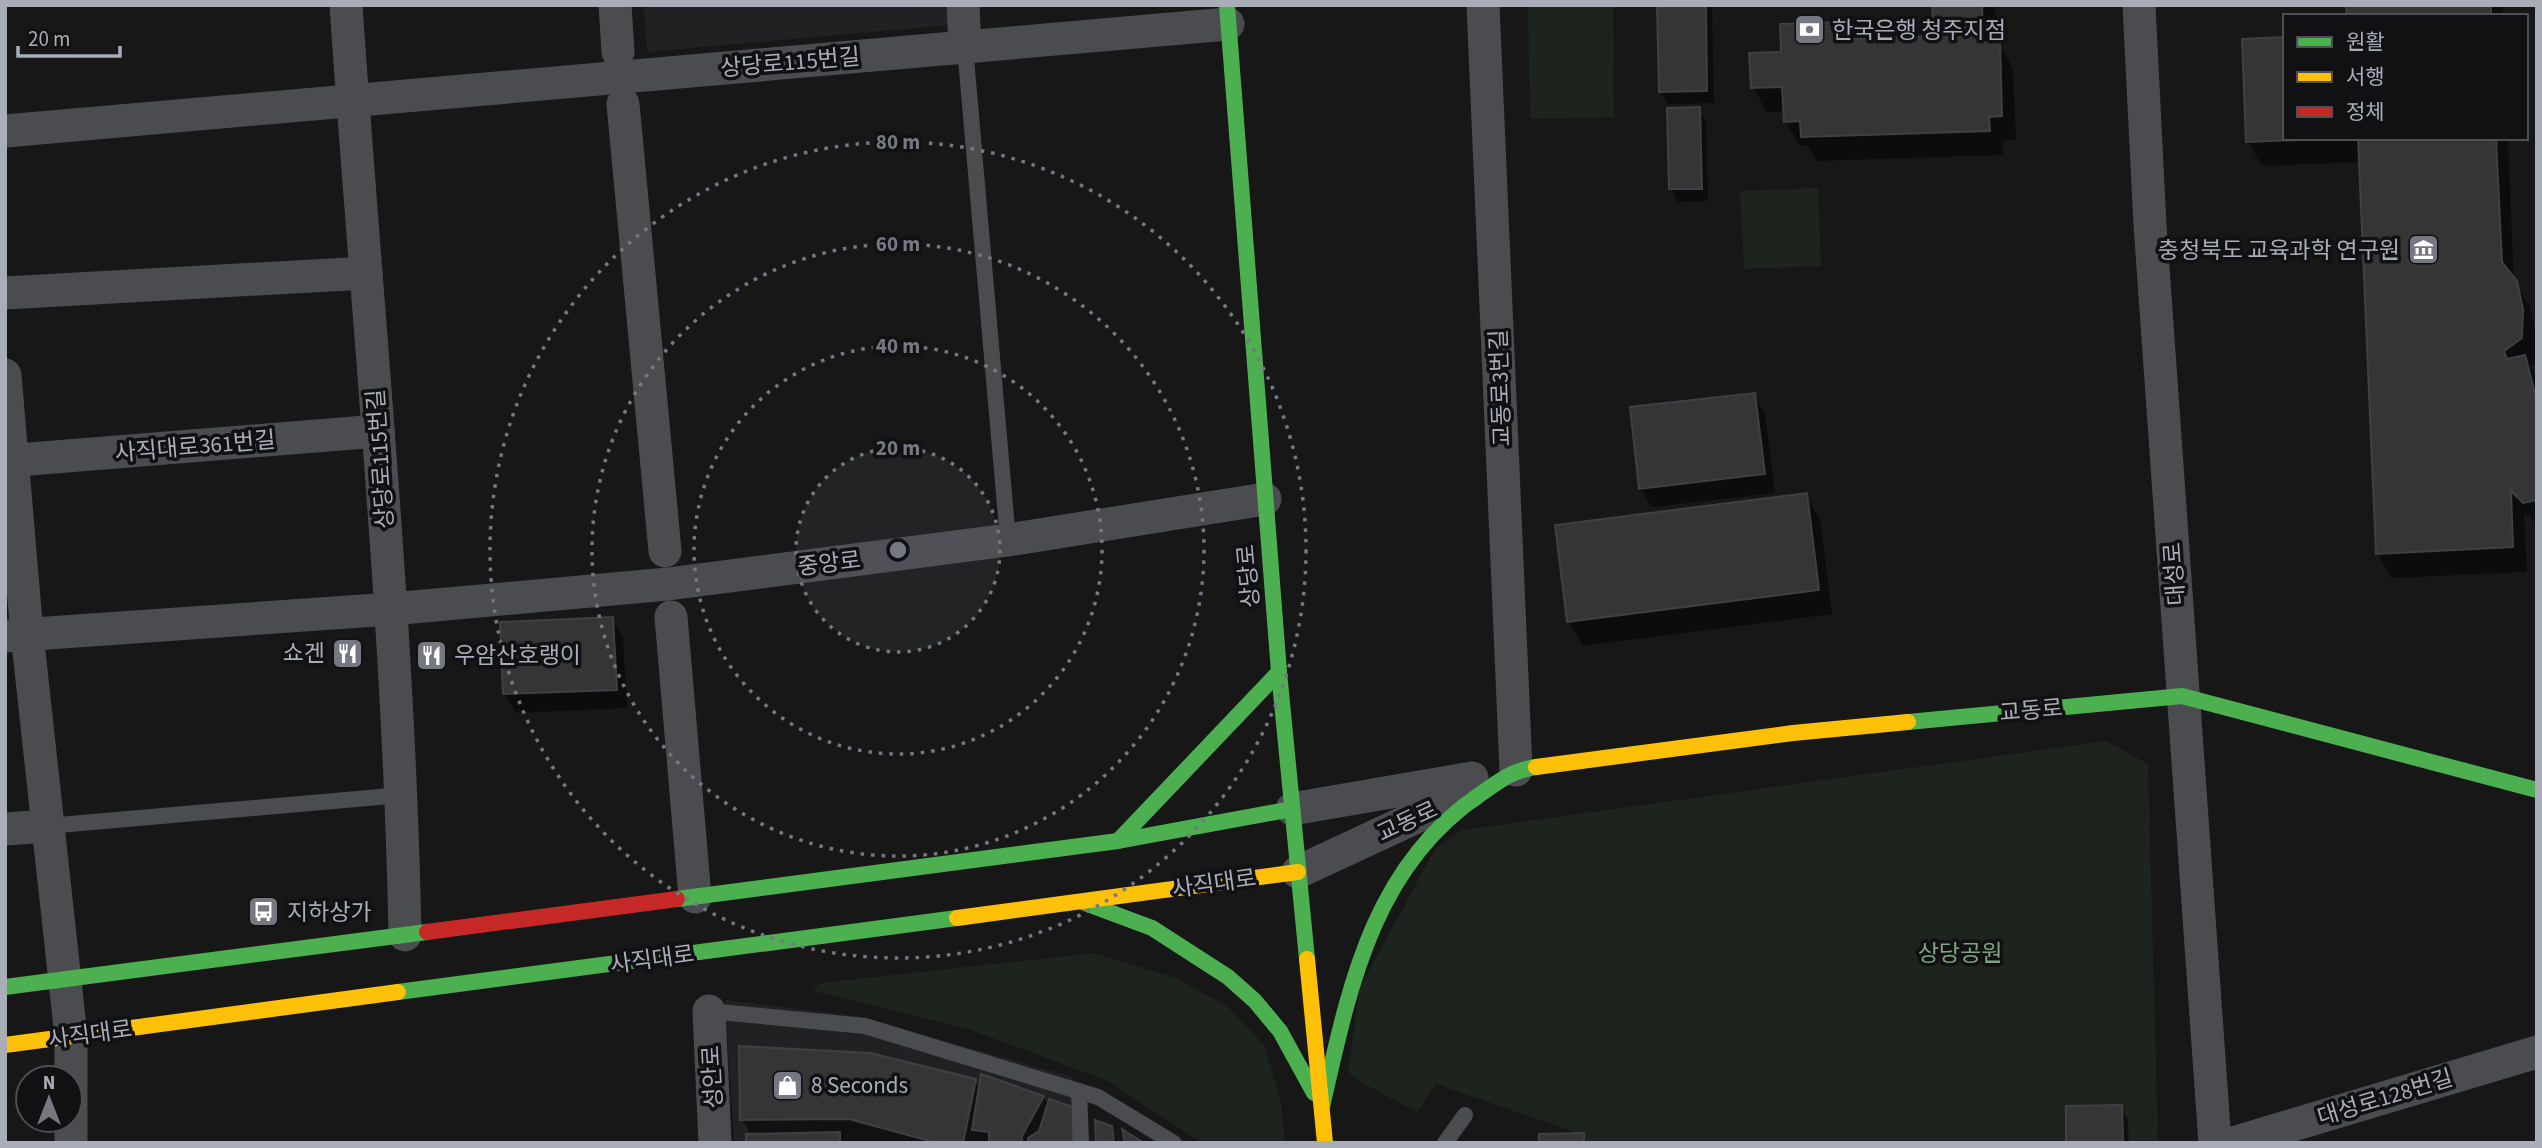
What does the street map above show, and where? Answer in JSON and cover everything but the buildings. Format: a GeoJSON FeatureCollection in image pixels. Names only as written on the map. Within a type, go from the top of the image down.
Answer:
{"type":"FeatureCollection","features":[{"type":"Feature","properties":{"kind":"main road","name":"상당로"},"geometry":{"type":"LineString","coordinates":[[1227,15],[1279,672],[1325,1143]]}},
{"type":"Feature","properties":{"kind":"main road"},"geometry":{"type":"LineString","coordinates":[[1118,842],[1279,672]]}},
{"type":"Feature","properties":{"kind":"main road","name":"교동로"},"geometry":{"type":"LineString","coordinates":[[1516,770],[1793,733],[2182,696],[2537,790]]}},
{"type":"Feature","properties":{"kind":"main road"},"geometry":{"type":"LineString","coordinates":[[1322,1107],[1349,990],[1373,925],[1394,887],[1416,854],[1436,831],[1463,806],[1516,770]]}},
{"type":"Feature","properties":{"kind":"main road"},"geometry":{"type":"LineString","coordinates":[[5,987],[1118,842],[1292,809]]}},
{"type":"Feature","properties":{"kind":"main road","name":"사직대로"},"geometry":{"type":"LineString","coordinates":[[5,1045],[1298,872]]}},
{"type":"Feature","properties":{"kind":"main road"},"geometry":{"type":"LineString","coordinates":[[1080,902],[1152,928],[1228,978],[1255,1001],[1280,1031],[1322,1107]]}},
{"type":"Feature","properties":{"kind":"street"},"geometry":{"type":"LineString","coordinates":[[346,5],[352,100]]}},
{"type":"Feature","properties":{"kind":"street"},"geometry":{"type":"LineString","coordinates":[[615,5],[618,52]]}},
{"type":"Feature","properties":{"kind":"street"},"geometry":{"type":"LineString","coordinates":[[963,5],[965,47]]}},
{"type":"Feature","properties":{"kind":"street","name":"교동로3번길"},"geometry":{"type":"LineString","coordinates":[[1483,5],[1516,770]]}},
{"type":"Feature","properties":{"kind":"street","name":"대성로"},"geometry":{"type":"LineString","coordinates":[[2139,5],[2150,225],[2215,1143]]}},
{"type":"Feature","properties":{"kind":"street","name":"상당로115번길"},"geometry":{"type":"LineString","coordinates":[[5,131],[965,47],[1227,15]]}},
{"type":"Feature","properties":{"kind":"street","name":"상당로115번길"},"geometry":{"type":"LineString","coordinates":[[352,100],[391,609]]}},
{"type":"Feature","properties":{"kind":"street"},"geometry":{"type":"LineString","coordinates":[[624,104],[665,551]]}},
{"type":"Feature","properties":{"kind":"street"},"geometry":{"type":"LineString","coordinates":[[5,293],[366,273]]}},
{"type":"Feature","properties":{"kind":"street"},"geometry":{"type":"LineString","coordinates":[[5,375],[16,635],[47,826],[71,1036],[71,1143]]}},
{"type":"Feature","properties":{"kind":"street","name":"사직대로361번길"},"geometry":{"type":"LineString","coordinates":[[9,461],[378,431]]}},
{"type":"Feature","properties":{"kind":"street","name":"중앙로"},"geometry":{"type":"LineString","coordinates":[[391,609],[668,584],[1008,540],[1265,499]]}},
{"type":"Feature","properties":{"kind":"street"},"geometry":{"type":"LineString","coordinates":[[16,635],[391,609],[402,795],[405,935]]}},
{"type":"Feature","properties":{"kind":"street"},"geometry":{"type":"LineString","coordinates":[[671,617],[695,897]]}},
{"type":"Feature","properties":{"kind":"street","name":"교동로"},"geometry":{"type":"LineString","coordinates":[[1292,809],[1516,770]]}},
{"type":"Feature","properties":{"kind":"street","name":"교동로"},"geometry":{"type":"LineString","coordinates":[[1298,872],[1516,770]]}},
{"type":"Feature","properties":{"kind":"street"},"geometry":{"type":"LineString","coordinates":[[5,829],[47,826]]}},
{"type":"Feature","properties":{"kind":"street","name":"성안로"},"geometry":{"type":"LineString","coordinates":[[709,1011],[715,1143]]}},
{"type":"Feature","properties":{"kind":"street","name":"대성로128번길"},"geometry":{"type":"LineString","coordinates":[[2233,1143],[2537,1052]]}},
{"type":"Feature","properties":{"kind":"lane"},"geometry":{"type":"LineString","coordinates":[[965,47],[1008,540]]}},
{"type":"Feature","properties":{"kind":"lane"},"geometry":{"type":"LineString","coordinates":[[47,826],[402,795]]}},
{"type":"Feature","properties":{"kind":"lane"},"geometry":{"type":"LineString","coordinates":[[709,1011],[864,1026],[1098,1097],[1174,1143]]}},
{"type":"Feature","properties":{"kind":"lane"},"geometry":{"type":"LineString","coordinates":[[1079,1091],[1081,1143]]}},
{"type":"Feature","properties":{"kind":"lane"},"geometry":{"type":"LineString","coordinates":[[1445,1143],[1465,1115]]}},
{"type":"Feature","properties":{"kind":"shaded area"},"geometry":{"type":"Polygon","coordinates":[[[644,5],[949,5],[951,25],[647,52],[644,5]]]}},
{"type":"Feature","properties":{"kind":"shaded area"},"geometry":{"type":"Polygon","coordinates":[[[725,1000],[856,1016],[1073,1077],[1075,1143],[734,1143],[725,1000]]]}},
{"type":"Feature","properties":{"kind":"green space"},"geometry":{"type":"Polygon","coordinates":[[[1528,5],[1613,5],[1614,117],[1530,119],[1528,5]]]}},
{"type":"Feature","properties":{"kind":"green space"},"geometry":{"type":"Polygon","coordinates":[[[1818,188],[1821,266],[1744,269],[1740,191],[1818,188]]]}},
{"type":"Feature","properties":{"kind":"green space","name":"상당공원"},"geometry":{"type":"Polygon","coordinates":[[[2106,741],[2148,764],[2158,1143],[1589,1143],[1570,1130],[1436,1084],[1417,1112],[1348,1072],[1360,987],[1435,849],[1462,830],[2106,741]]]}},
{"type":"Feature","properties":{"kind":"green space"},"geometry":{"type":"Polygon","coordinates":[[[1093,953],[1176,978],[1228,1007],[1264,1045],[1281,1102],[1285,1143],[1202,1143],[1108,1081],[968,1029],[813,991],[820,983],[1093,953]]]}},
{"type":"Feature","properties":{"kind":"traffic: fast"},"geometry":{"type":"LineString","coordinates":[[1227,5],[1279,672],[1307,959]]}},
{"type":"Feature","properties":{"kind":"traffic: fast"},"geometry":{"type":"LineString","coordinates":[[1118,841],[1279,672]]}},
{"type":"Feature","properties":{"kind":"traffic: fast"},"geometry":{"type":"LineString","coordinates":[[1908,722],[2182,696],[2537,790]]}},
{"type":"Feature","properties":{"kind":"traffic: fast"},"geometry":{"type":"LineString","coordinates":[[1322,1107],[1355,976],[1370,934],[1389,895],[1413,858],[1443,825],[1499,781],[1519,771],[1536,767]]}},
{"type":"Feature","properties":{"kind":"traffic: fast"},"geometry":{"type":"LineString","coordinates":[[677,899],[1118,841],[1292,809]]}},
{"type":"Feature","properties":{"kind":"traffic: fast"},"geometry":{"type":"LineString","coordinates":[[1085,903],[1152,928],[1228,977],[1255,1001],[1280,1031],[1314,1093]]}},
{"type":"Feature","properties":{"kind":"traffic: fast"},"geometry":{"type":"LineString","coordinates":[[398,992],[957,918]]}},
{"type":"Feature","properties":{"kind":"traffic: fast"},"geometry":{"type":"LineString","coordinates":[[5,987],[427,932]]}},
{"type":"Feature","properties":{"kind":"traffic: slow"},"geometry":{"type":"LineString","coordinates":[[1536,767],[1793,733],[1908,722]]}},
{"type":"Feature","properties":{"kind":"traffic: slow"},"geometry":{"type":"LineString","coordinates":[[957,918],[1298,872]]}},
{"type":"Feature","properties":{"kind":"traffic: slow"},"geometry":{"type":"LineString","coordinates":[[1307,959],[1325,1143]]}},
{"type":"Feature","properties":{"kind":"traffic: slow"},"geometry":{"type":"LineString","coordinates":[[5,1045],[398,992]]}},
{"type":"Feature","properties":{"kind":"traffic: jam"},"geometry":{"type":"LineString","coordinates":[[427,932],[677,899]]}},
{"type":"Feature","properties":{"kind":"place","name":"한국은행 청주지점"},"geometry":{"type":"Point","coordinates":[1809,30]}},
{"type":"Feature","properties":{"kind":"place","name":"충청북도 교육과학 연구원"},"geometry":{"type":"Point","coordinates":[2423,250]}},
{"type":"Feature","properties":{"kind":"place","name":"쇼겐"},"geometry":{"type":"Point","coordinates":[348,653]}},
{"type":"Feature","properties":{"kind":"place","name":"우암산호랭이"},"geometry":{"type":"Point","coordinates":[431,655]}},
{"type":"Feature","properties":{"kind":"place","name":"지하상가"},"geometry":{"type":"Point","coordinates":[264,912]}},
{"type":"Feature","properties":{"kind":"place","name":"8 Seconds"},"geometry":{"type":"Point","coordinates":[788,1085]}}]}
